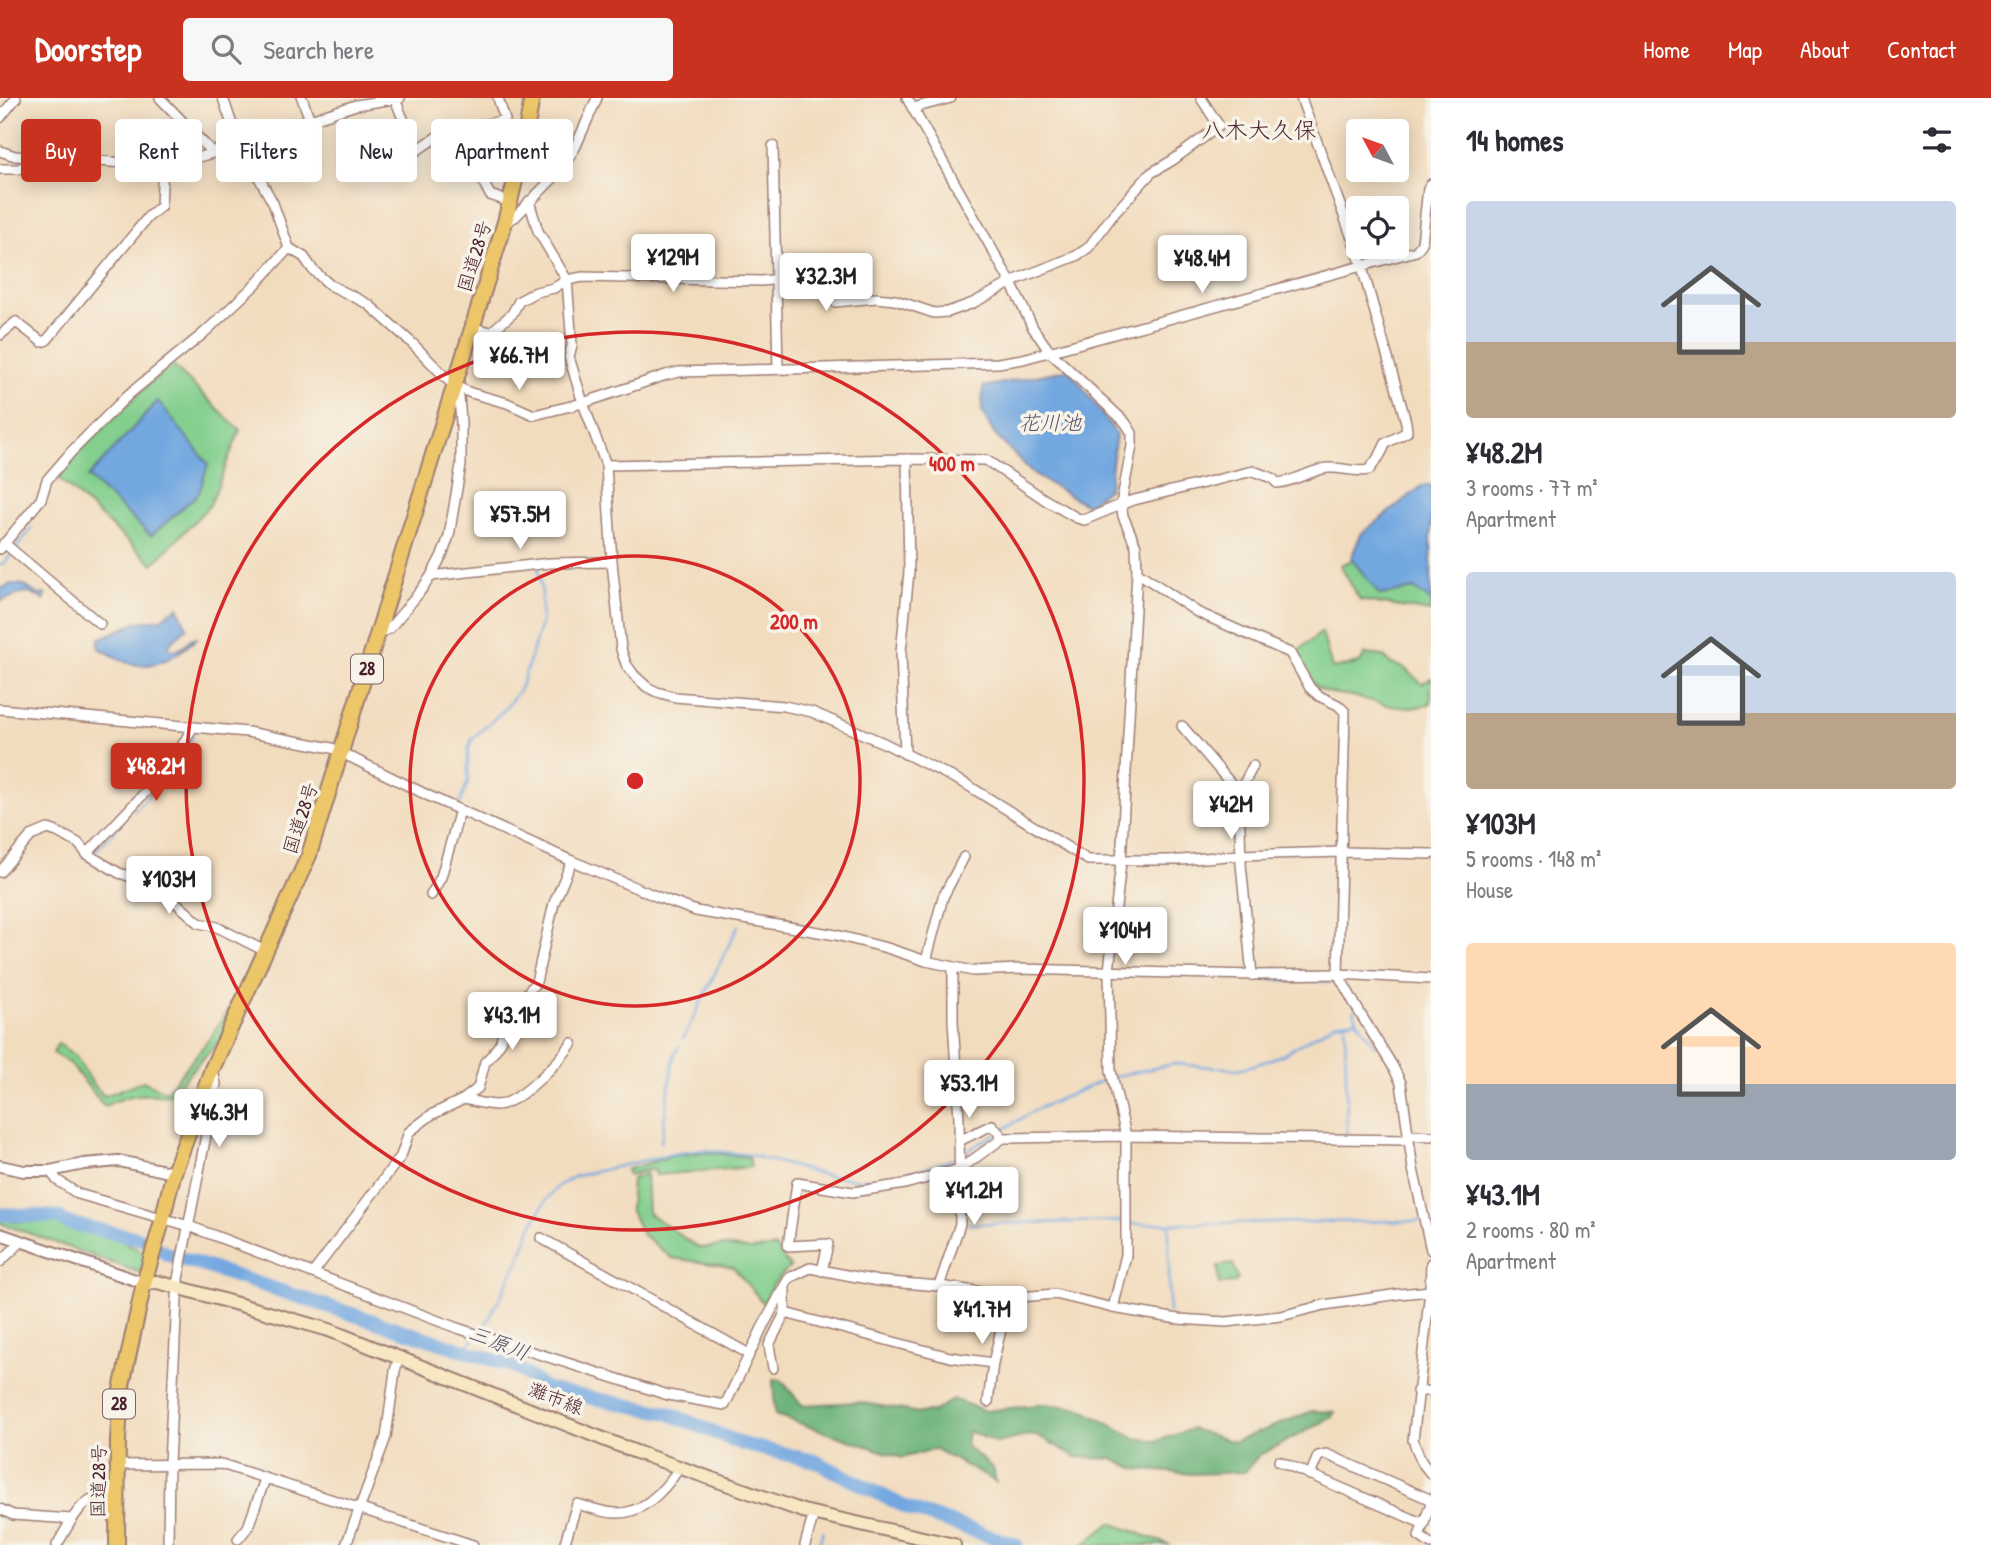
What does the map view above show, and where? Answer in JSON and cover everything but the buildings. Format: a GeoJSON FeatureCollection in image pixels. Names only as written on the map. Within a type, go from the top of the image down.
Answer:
{"type":"FeatureCollection","features":[{"type":"Feature","properties":{"kind":"highway","name":"国道28号"},"geometry":{"type":"LineString","coordinates":[[117,1545],[116,1490],[121,1390],[144,1283],[174,1173],[212,1069],[309,855],[505,222],[532,98]]}},
{"type":"Feature","properties":{"kind":"main road","name":"灘市線"},"geometry":{"type":"LineString","coordinates":[[144,1283],[178,1283],[310,1323],[636,1452],[814,1513],[954,1545]]}},
{"type":"Feature","properties":{"kind":"street"},"geometry":{"type":"LineString","coordinates":[[0,118],[16,98]]}},
{"type":"Feature","properties":{"kind":"street"},"geometry":{"type":"LineString","coordinates":[[160,98],[213,153]]}},
{"type":"Feature","properties":{"kind":"street"},"geometry":{"type":"LineString","coordinates":[[223,98],[230,119]]}},
{"type":"Feature","properties":{"kind":"street"},"geometry":{"type":"LineString","coordinates":[[302,98],[310,119]]}},
{"type":"Feature","properties":{"kind":"street"},"geometry":{"type":"LineString","coordinates":[[313,119],[356,105],[397,98],[416,151],[431,141]]}},
{"type":"Feature","properties":{"kind":"street"},"geometry":{"type":"LineString","coordinates":[[498,98],[505,119]]}},
{"type":"Feature","properties":{"kind":"street"},"geometry":{"type":"LineString","coordinates":[[505,222],[515,217],[559,172],[575,148],[597,98]]}},
{"type":"Feature","properties":{"kind":"street"},"geometry":{"type":"LineString","coordinates":[[907,98],[1011,283],[1033,328],[1050,352],[1125,422],[1132,433],[1121,504],[1122,516],[1136,546],[1137,572],[1121,862],[1109,971],[1111,1071],[1126,1136],[1126,1255],[1113,1308]]}},
{"type":"Feature","properties":{"kind":"street"},"geometry":{"type":"LineString","coordinates":[[913,108],[951,98]]}},
{"type":"Feature","properties":{"kind":"street"},"geometry":{"type":"LineString","coordinates":[[471,328],[491,332],[512,314],[519,301],[536,292],[554,288],[567,280],[583,277],[776,281],[836,274],[835,302],[876,298],[895,300],[934,313],[948,312],[1076,257],[1087,248],[1151,173],[1219,126],[1201,98]]}},
{"type":"Feature","properties":{"kind":"street"},"geometry":{"type":"LineString","coordinates":[[606,465],[986,460],[1047,501],[1084,520],[1121,504],[1253,471],[1278,483],[1315,470],[1369,470],[1386,443],[1407,432],[1406,422],[1362,267],[1300,98]]}},
{"type":"Feature","properties":{"kind":"street"},"geometry":{"type":"LineString","coordinates":[[773,146],[778,369]]}},
{"type":"Feature","properties":{"kind":"street"},"geometry":{"type":"LineString","coordinates":[[0,151],[21,156]]}},
{"type":"Feature","properties":{"kind":"street"},"geometry":{"type":"LineString","coordinates":[[202,156],[216,151]]}},
{"type":"Feature","properties":{"kind":"street"},"geometry":{"type":"LineString","coordinates":[[0,169],[21,168]]}},
{"type":"Feature","properties":{"kind":"street"},"geometry":{"type":"LineString","coordinates":[[0,335],[16,323],[42,342],[47,340],[160,206],[162,182]]}},
{"type":"Feature","properties":{"kind":"street"},"geometry":{"type":"LineString","coordinates":[[261,182],[273,203],[289,248],[304,257],[313,270],[330,285],[368,304],[412,343],[453,385],[459,397],[461,465],[449,536],[431,576],[389,629],[377,634]]}},
{"type":"Feature","properties":{"kind":"street"},"geometry":{"type":"LineString","coordinates":[[483,182],[490,195],[510,202]]}},
{"type":"Feature","properties":{"kind":"street"},"geometry":{"type":"LineString","coordinates":[[453,385],[534,415],[583,403],[678,372],[998,363],[1050,352],[1416,251],[1422,243],[1428,188],[1431,184]]}},
{"type":"Feature","properties":{"kind":"street"},"geometry":{"type":"LineString","coordinates":[[529,201],[538,231],[567,280],[572,345],[569,358],[606,465],[621,649],[626,664],[647,687],[675,697],[784,706],[812,712],[978,791],[1088,860],[1121,862],[1342,852],[1431,855]]}},
{"type":"Feature","properties":{"kind":"street"},"geometry":{"type":"LineString","coordinates":[[100,624],[2,546],[41,499],[47,480],[72,451],[128,395],[204,333],[256,284],[289,248]]}},
{"type":"Feature","properties":{"kind":"street"},"geometry":{"type":"LineString","coordinates":[[905,754],[901,652],[909,572],[907,459]]}},
{"type":"Feature","properties":{"kind":"street"},"geometry":{"type":"LineString","coordinates":[[431,576],[550,563],[612,562]]}},
{"type":"Feature","properties":{"kind":"street"},"geometry":{"type":"LineString","coordinates":[[1137,572],[1197,612],[1290,653],[1310,688],[1345,712],[1338,974],[1401,1083],[1413,1169],[1431,1250]]}},
{"type":"Feature","properties":{"kind":"street"},"geometry":{"type":"LineString","coordinates":[[0,709],[247,732],[332,748],[572,861],[696,911],[836,935],[926,961],[972,971],[1019,969],[1252,975],[1338,974],[1431,979]]}},
{"type":"Feature","properties":{"kind":"street"},"geometry":{"type":"LineString","coordinates":[[1182,726],[1239,793]]}},
{"type":"Feature","properties":{"kind":"street"},"geometry":{"type":"LineString","coordinates":[[87,854],[170,766],[193,727]]}},
{"type":"Feature","properties":{"kind":"street"},"geometry":{"type":"LineString","coordinates":[[1252,975],[1240,855],[1239,793],[1253,766]]}},
{"type":"Feature","properties":{"kind":"street"},"geometry":{"type":"LineString","coordinates":[[431,895],[441,877],[460,810]]}},
{"type":"Feature","properties":{"kind":"street"},"geometry":{"type":"LineString","coordinates":[[0,872],[31,836],[48,829],[78,843],[87,854],[119,873],[155,884],[200,923],[217,927],[265,951]]}},
{"type":"Feature","properties":{"kind":"street"},"geometry":{"type":"LineString","coordinates":[[926,961],[943,897],[964,857]]}},
{"type":"Feature","properties":{"kind":"street"},"geometry":{"type":"LineString","coordinates":[[313,1273],[401,1156],[409,1132],[431,1115],[464,1099],[478,1088],[485,1062],[500,1042],[508,1018],[536,982],[554,903],[572,861]]}},
{"type":"Feature","properties":{"kind":"street"},"geometry":{"type":"LineString","coordinates":[[939,1286],[960,1224],[953,967]]}},
{"type":"Feature","properties":{"kind":"street"},"geometry":{"type":"LineString","coordinates":[[464,1099],[498,1105],[524,1093],[565,1054],[572,1043]]}},
{"type":"Feature","properties":{"kind":"street"},"geometry":{"type":"LineString","coordinates":[[168,1545],[178,1283],[216,1084],[212,1069]]}},
{"type":"Feature","properties":{"kind":"street"},"geometry":{"type":"LineString","coordinates":[[959,1143],[992,1125],[1003,1138]]}},
{"type":"Feature","properties":{"kind":"street"},"geometry":{"type":"LineString","coordinates":[[822,1270],[828,1244],[788,1246],[797,1183],[853,1192],[905,1184],[960,1167],[1003,1138],[1431,1136]]}},
{"type":"Feature","properties":{"kind":"street"},"geometry":{"type":"LineString","coordinates":[[0,1166],[24,1171],[50,1171],[119,1161],[174,1173]]}},
{"type":"Feature","properties":{"kind":"street"},"geometry":{"type":"LineString","coordinates":[[50,1171],[57,1180],[78,1194],[188,1229],[473,1333],[668,1395],[724,1405],[789,1278],[810,1269],[878,1281],[1009,1296],[1055,1294],[1113,1308],[1178,1319],[1226,1322],[1430,1291]]}},
{"type":"Feature","properties":{"kind":"street"},"geometry":{"type":"LineString","coordinates":[[0,1234],[144,1283]]}},
{"type":"Feature","properties":{"kind":"street"},"geometry":{"type":"LineString","coordinates":[[541,1238],[749,1354]]}},
{"type":"Feature","properties":{"kind":"street"},"geometry":{"type":"LineString","coordinates":[[0,1262],[22,1241]]}},
{"type":"Feature","properties":{"kind":"street"},"geometry":{"type":"LineString","coordinates":[[1431,1263],[1413,1440],[1421,1461],[1431,1474]]}},
{"type":"Feature","properties":{"kind":"street"},"geometry":{"type":"LineString","coordinates":[[773,1368],[769,1345],[785,1313],[786,1284]]}},
{"type":"Feature","properties":{"kind":"street"},"geometry":{"type":"LineString","coordinates":[[988,1402],[993,1363],[1009,1296]]}},
{"type":"Feature","properties":{"kind":"street"},"geometry":{"type":"LineString","coordinates":[[785,1313],[950,1357],[993,1363]]}},
{"type":"Feature","properties":{"kind":"street"},"geometry":{"type":"LineString","coordinates":[[346,1545],[386,1437],[399,1357]]}},
{"type":"Feature","properties":{"kind":"street"},"geometry":{"type":"LineString","coordinates":[[1418,1391],[1431,1391]]}},
{"type":"Feature","properties":{"kind":"street"},"geometry":{"type":"LineString","coordinates":[[1310,1475],[1318,1456],[1326,1454],[1427,1498],[1431,1502],[1419,1536],[1431,1544]]}},
{"type":"Feature","properties":{"kind":"street"},"geometry":{"type":"LineString","coordinates":[[1279,1461],[1424,1524]]}},
{"type":"Feature","properties":{"kind":"street"},"geometry":{"type":"LineString","coordinates":[[117,1465],[221,1464],[473,1545]]}},
{"type":"Feature","properties":{"kind":"street"},"geometry":{"type":"LineString","coordinates":[[564,1545],[577,1504],[618,1514],[637,1510],[658,1495],[680,1466]]}},
{"type":"Feature","properties":{"kind":"street"},"geometry":{"type":"LineString","coordinates":[[238,1539],[248,1527],[265,1479]]}},
{"type":"Feature","properties":{"kind":"street"},"geometry":{"type":"LineString","coordinates":[[57,1545],[85,1503],[100,1493],[116,1490]]}},
{"type":"Feature","properties":{"kind":"street"},"geometry":{"type":"LineString","coordinates":[[0,1509],[13,1515],[72,1519]]}},
{"type":"Feature","properties":{"kind":"street"},"geometry":{"type":"LineString","coordinates":[[805,1545],[814,1513]]}},
{"type":"Feature","properties":{"kind":"green space"},"geometry":{"type":"Polygon","coordinates":[[[173,366],[240,430],[210,505],[153,564],[55,475],[151,382],[173,366]]]}},
{"type":"Feature","properties":{"kind":"green space"},"geometry":{"type":"Polygon","coordinates":[[[1353,560],[1380,595],[1415,589],[1431,601],[1431,612],[1360,600],[1340,565],[1353,560]]]}},
{"type":"Feature","properties":{"kind":"green space"},"geometry":{"type":"Polygon","coordinates":[[[1322,632],[1332,669],[1360,663],[1365,654],[1383,656],[1391,664],[1403,667],[1422,684],[1431,678],[1431,703],[1411,708],[1391,706],[1319,688],[1310,678],[1296,652],[1322,632]]]}},
{"type":"Feature","properties":{"kind":"green space"},"geometry":{"type":"Polygon","coordinates":[[[257,951],[261,954],[221,1039],[168,1096],[135,1095],[104,1106],[70,1064],[53,1053],[58,1043],[76,1057],[104,1096],[143,1081],[166,1092],[211,1037],[227,1012],[257,951]]]}},
{"type":"Feature","properties":{"kind":"green space"},"geometry":{"type":"Polygon","coordinates":[[[704,1152],[749,1157],[751,1167],[656,1175],[654,1169],[628,1175],[626,1170],[672,1156],[704,1152]]]}},
{"type":"Feature","properties":{"kind":"green space"},"geometry":{"type":"Polygon","coordinates":[[[646,1174],[648,1213],[699,1248],[725,1246],[750,1250],[775,1247],[790,1267],[773,1284],[764,1304],[733,1267],[672,1258],[642,1234],[630,1209],[632,1179],[646,1174]]]}},
{"type":"Feature","properties":{"kind":"green space"},"geometry":{"type":"Polygon","coordinates":[[[0,1217],[15,1222],[57,1221],[106,1233],[150,1256],[145,1273],[0,1223],[0,1217]]]}},
{"type":"Feature","properties":{"kind":"green space"},"geometry":{"type":"Polygon","coordinates":[[[1233,1264],[1238,1279],[1235,1283],[1219,1284],[1218,1266],[1233,1264]]]}},
{"type":"Feature","properties":{"kind":"green space"},"geometry":{"type":"Polygon","coordinates":[[[773,1379],[781,1380],[802,1405],[859,1402],[919,1413],[933,1412],[953,1399],[985,1411],[1045,1404],[1079,1408],[1135,1438],[1157,1441],[1192,1429],[1234,1442],[1312,1411],[1335,1412],[1331,1418],[1258,1456],[1245,1472],[1193,1474],[1135,1469],[1112,1459],[1076,1457],[1042,1438],[1031,1435],[997,1443],[968,1431],[966,1446],[993,1468],[996,1482],[935,1449],[902,1458],[775,1415],[773,1379]]]}},
{"type":"Feature","properties":{"kind":"green space"},"geometry":{"type":"Polygon","coordinates":[[[1111,1523],[1170,1545],[1083,1545],[1111,1523]]]}},
{"type":"Feature","properties":{"kind":"water","name":"花川池"},"geometry":{"type":"Polygon","coordinates":[[[1069,369],[1116,433],[1109,488],[1087,505],[1036,476],[994,434],[982,411],[983,387],[1069,369]]]}},
{"type":"Feature","properties":{"kind":"water"},"geometry":{"type":"Polygon","coordinates":[[[158,401],[208,464],[199,493],[151,536],[88,477],[158,401]]]}},
{"type":"Feature","properties":{"kind":"water"},"geometry":{"type":"Polygon","coordinates":[[[1431,485],[1431,601],[1415,589],[1380,595],[1351,558],[1361,534],[1422,486],[1431,485]]]}},
{"type":"Feature","properties":{"kind":"water"},"geometry":{"type":"Polygon","coordinates":[[[11,584],[24,585],[38,595],[45,594],[45,600],[26,592],[0,601],[0,589],[11,584]]]}},
{"type":"Feature","properties":{"kind":"water"},"geometry":{"type":"Polygon","coordinates":[[[178,607],[187,628],[168,647],[172,650],[182,648],[192,638],[197,638],[171,658],[155,664],[139,665],[123,661],[99,648],[99,639],[138,622],[161,619],[178,607]]]}},
{"type":"Feature","properties":{"kind":"waterway"},"geometry":{"type":"LineString","coordinates":[[0,565],[32,528]]}},
{"type":"Feature","properties":{"kind":"waterway"},"geometry":{"type":"LineString","coordinates":[[460,803],[468,781],[468,751],[472,739],[505,709],[520,689],[530,660],[541,623],[542,594],[538,567]]}},
{"type":"Feature","properties":{"kind":"waterway"},"geometry":{"type":"LineString","coordinates":[[176,764],[193,735]]}},
{"type":"Feature","properties":{"kind":"waterway"},"geometry":{"type":"LineString","coordinates":[[134,811],[165,777]]}},
{"type":"Feature","properties":{"kind":"waterway"},"geometry":{"type":"LineString","coordinates":[[93,854],[122,823]]}},
{"type":"Feature","properties":{"kind":"waterway"},"geometry":{"type":"LineString","coordinates":[[683,1039],[738,926]]}},
{"type":"Feature","properties":{"kind":"waterway"},"geometry":{"type":"LineString","coordinates":[[1253,979],[1340,982]]}},
{"type":"Feature","properties":{"kind":"waterway"},"geometry":{"type":"LineString","coordinates":[[1354,1010],[1357,1020],[1375,1046]]}},
{"type":"Feature","properties":{"kind":"waterway"},"geometry":{"type":"LineString","coordinates":[[1001,1131],[1035,1110],[1104,1080],[1174,1064],[1237,1069],[1255,1065],[1282,1055],[1336,1023],[1357,1020]]}},
{"type":"Feature","properties":{"kind":"waterway"},"geometry":{"type":"LineString","coordinates":[[1345,1021],[1347,1136]]}},
{"type":"Feature","properties":{"kind":"waterway"},"geometry":{"type":"LineString","coordinates":[[661,1142],[674,1055],[679,1047]]}},
{"type":"Feature","properties":{"kind":"waterway"},"geometry":{"type":"LineString","coordinates":[[962,1154],[995,1134]]}},
{"type":"Feature","properties":{"kind":"waterway"},"geometry":{"type":"LineString","coordinates":[[464,1351],[488,1321],[546,1200],[558,1186],[576,1176],[673,1154],[704,1150],[750,1155],[825,1175],[860,1180],[896,1176],[956,1157]]}},
{"type":"Feature","properties":{"kind":"waterway","name":"三原川"},"geometry":{"type":"LineString","coordinates":[[0,1214],[59,1217],[67,1223],[143,1239],[167,1254],[518,1368],[546,1389],[668,1413],[742,1444],[815,1461],[909,1509],[1016,1545]]}},
{"type":"Feature","properties":{"kind":"waterway"},"geometry":{"type":"LineString","coordinates":[[968,1224],[1121,1221]]}},
{"type":"Feature","properties":{"kind":"waterway"},"geometry":{"type":"LineString","coordinates":[[1130,1224],[1421,1221]]}},
{"type":"Feature","properties":{"kind":"waterway"},"geometry":{"type":"LineString","coordinates":[[1169,1224],[1169,1312]]}},
{"type":"Feature","properties":{"kind":"waterway"},"geometry":{"type":"LineString","coordinates":[[819,1545],[823,1531]]}},
{"type":"Feature","properties":{"kind":"district","name":"八木大久保"},"geometry":{"type":"Point","coordinates":[1259,130]}}]}
